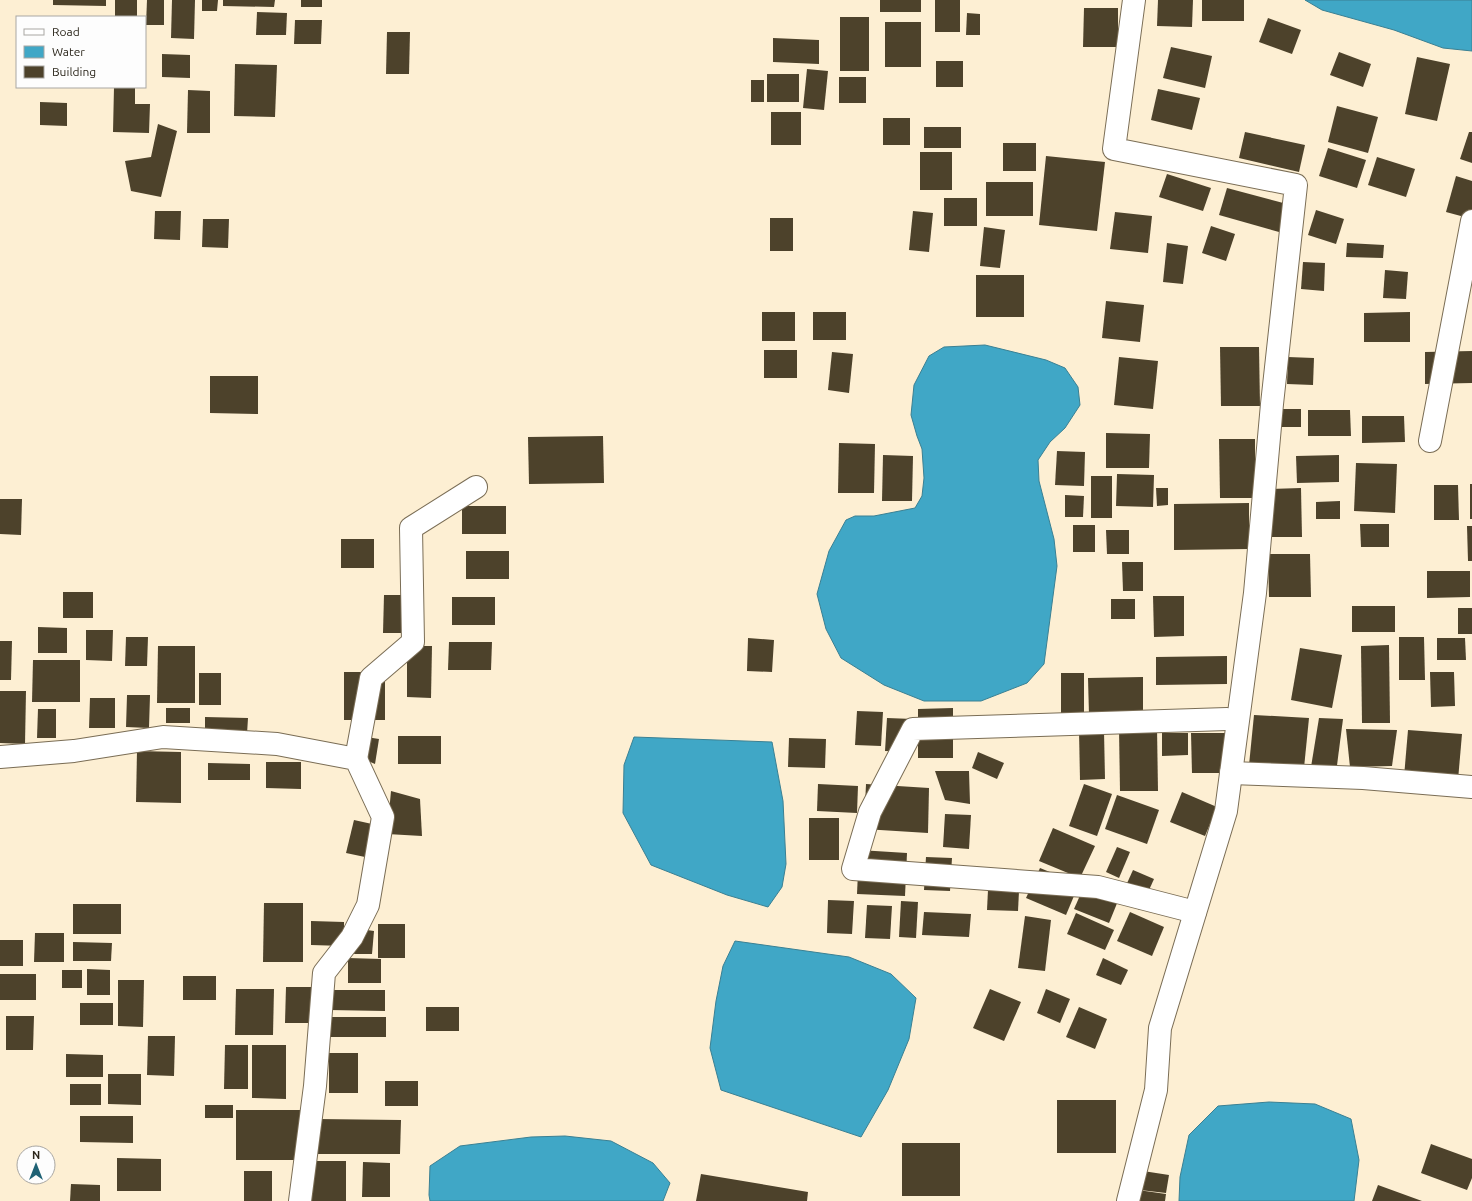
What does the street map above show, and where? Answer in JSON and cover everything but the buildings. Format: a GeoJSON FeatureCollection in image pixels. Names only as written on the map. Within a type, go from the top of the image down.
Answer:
{"type":"FeatureCollection","features":[{"type":"Feature","properties":{"kind":"street"},"geometry":{"type":"LineString","coordinates":[[1128,1201],[1156,1090],[1160,1028],[1226,811],[1255,593],[1272,404],[1296,185],[1114,149],[1134,0]]}},
{"type":"Feature","properties":{"kind":"street"},"geometry":{"type":"LineString","coordinates":[[1430,441],[1472,221]]}},
{"type":"Feature","properties":{"kind":"street"},"geometry":{"type":"LineString","coordinates":[[300,1201],[315,1086],[324,973],[352,937],[368,905],[383,817],[356,759],[371,678],[413,642],[411,528],[476,487]]}},
{"type":"Feature","properties":{"kind":"street"},"geometry":{"type":"LineString","coordinates":[[1195,912],[1098,887],[853,869],[870,812],[913,729],[1226,718]]}},
{"type":"Feature","properties":{"kind":"street"},"geometry":{"type":"LineString","coordinates":[[0,757],[74,751],[163,737],[277,744],[356,759]]}},
{"type":"Feature","properties":{"kind":"street"},"geometry":{"type":"LineString","coordinates":[[1231,773],[1362,778],[1472,787]]}},
{"type":"Feature","properties":{"kind":"water"},"geometry":{"type":"Polygon","coordinates":[[[1305,0],[1472,0],[1472,51],[1443,48],[1394,30],[1322,10],[1305,0]]]}},
{"type":"Feature","properties":{"kind":"water"},"geometry":{"type":"Polygon","coordinates":[[[985,345],[1046,360],[1065,368],[1078,387],[1080,405],[1065,428],[1050,442],[1038,460],[1039,481],[1054,539],[1057,566],[1044,664],[1027,683],[981,701],[924,701],[884,685],[841,658],[826,629],[817,594],[829,551],[846,520],[855,516],[874,516],[915,508],[922,496],[924,478],[922,449],[911,415],[914,385],[929,356],[944,347],[985,345]]]}},
{"type":"Feature","properties":{"kind":"water"},"geometry":{"type":"Polygon","coordinates":[[[634,737],[772,742],[783,801],[786,864],[782,887],[768,907],[727,895],[651,865],[623,813],[624,765],[634,737]]]}},
{"type":"Feature","properties":{"kind":"water"},"geometry":{"type":"Polygon","coordinates":[[[735,941],[849,957],[891,974],[916,998],[909,1039],[888,1090],[861,1137],[721,1090],[710,1048],[716,1001],[723,966],[735,941]]]}},
{"type":"Feature","properties":{"kind":"water"},"geometry":{"type":"Polygon","coordinates":[[[1269,1102],[1315,1104],[1351,1119],[1359,1160],[1354,1201],[1179,1201],[1180,1177],[1189,1135],[1218,1106],[1269,1102]]]}},
{"type":"Feature","properties":{"kind":"water"},"geometry":{"type":"Polygon","coordinates":[[[565,1136],[611,1141],[653,1163],[670,1183],[663,1201],[430,1201],[430,1166],[460,1146],[531,1137],[565,1136]]]}}]}
